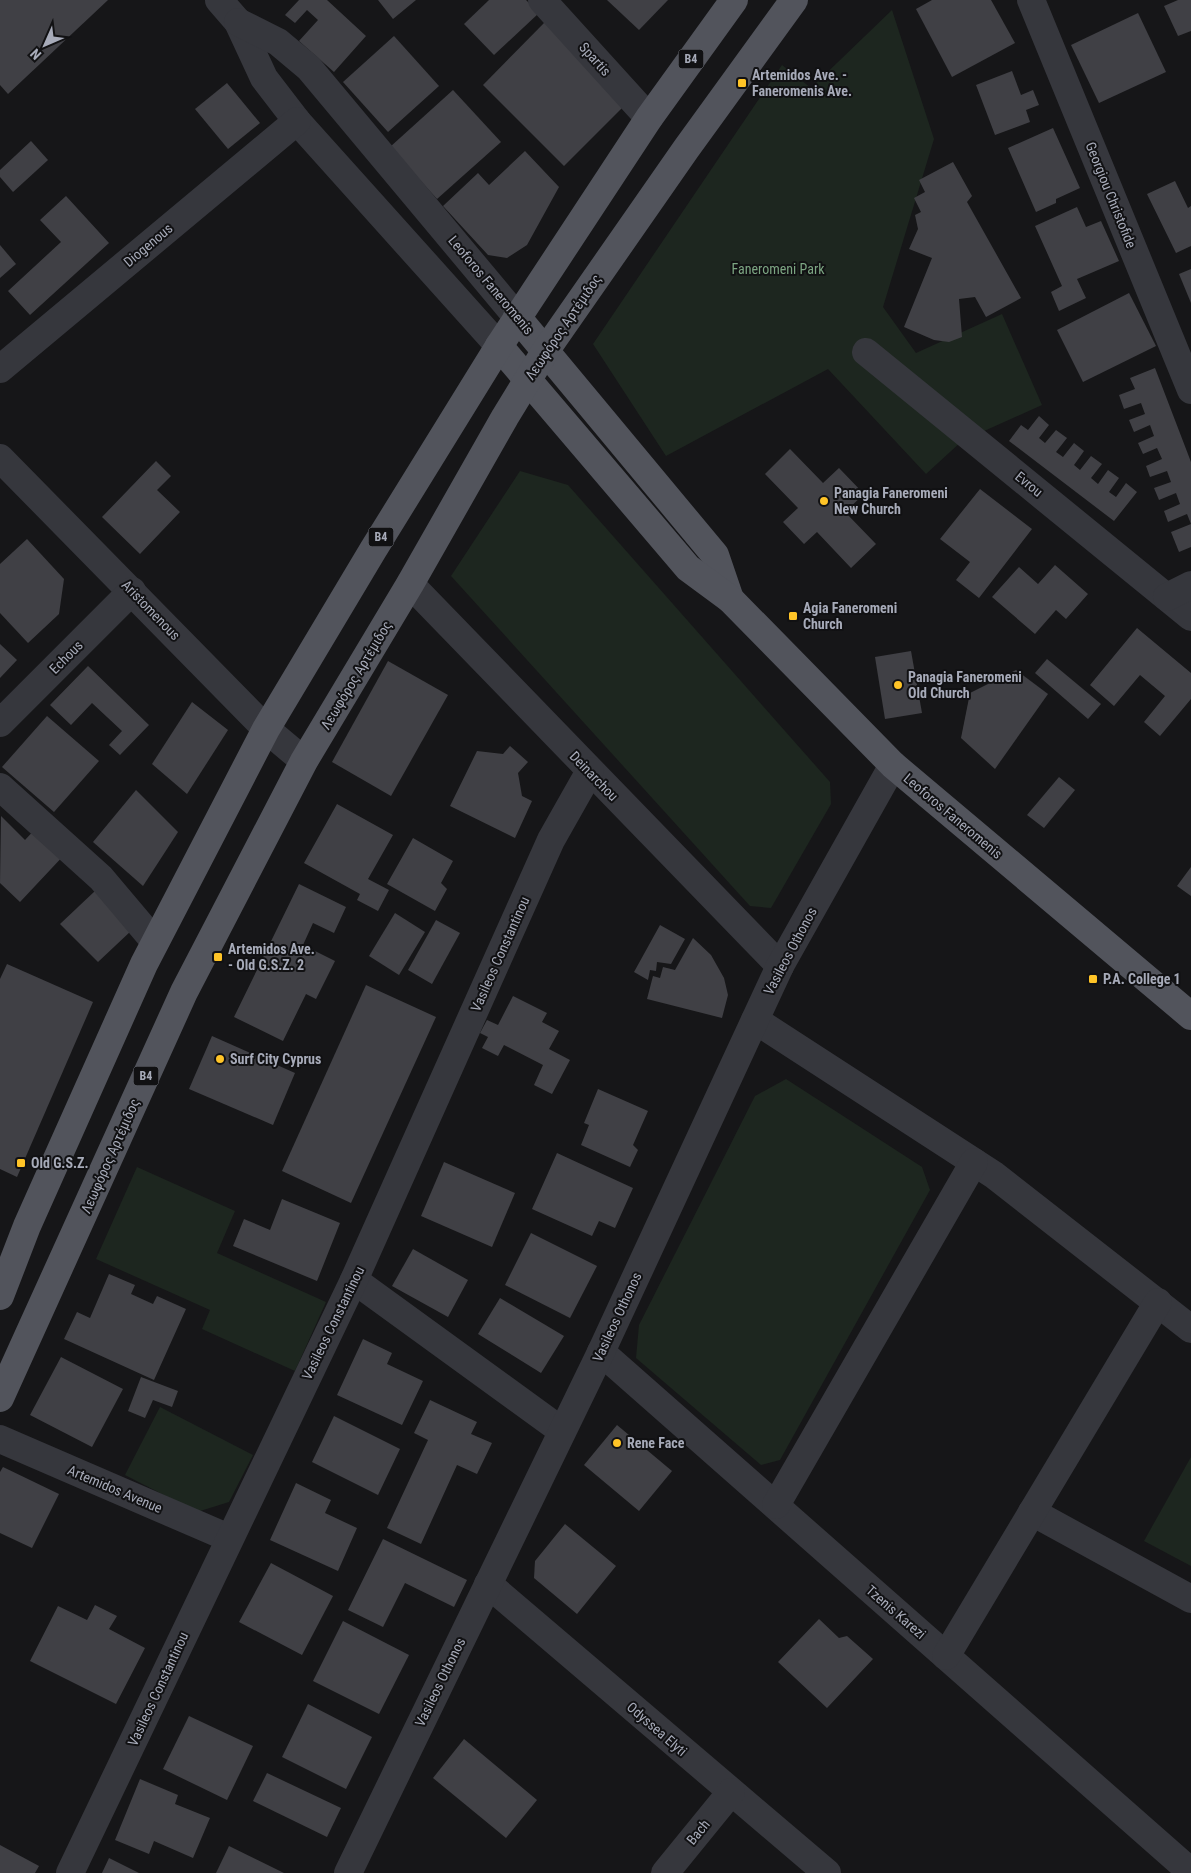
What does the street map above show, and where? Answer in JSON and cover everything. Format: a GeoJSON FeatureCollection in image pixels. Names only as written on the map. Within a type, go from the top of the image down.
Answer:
{"type":"FeatureCollection","features":[{"type":"Feature","properties":{"kind":"main road","name":"B4"},"geometry":{"type":"LineString","coordinates":[[0,1296],[27,1226],[155,942],[266,729],[373,550],[517,317],[649,118],[734,0]]}},
{"type":"Feature","properties":{"kind":"main road","name":"Λεωφόρος Αρτέμιδος"},"geometry":{"type":"LineString","coordinates":[[0,1398],[184,992],[304,761],[410,584],[546,350],[686,149],[794,0]]}},
{"type":"Feature","properties":{"kind":"main road","name":"Leoforos Faneromenis"},"geometry":{"type":"LineString","coordinates":[[517,317],[715,554],[730,599]]}},
{"type":"Feature","properties":{"kind":"main road","name":"Leoforos Faneromenis"},"geometry":{"type":"LineString","coordinates":[[499,346],[688,568],[730,599],[893,765],[1191,1016]]}},
{"type":"Feature","properties":{"kind":"street","name":"Leoforos Faneromenis"},"geometry":{"type":"LineString","coordinates":[[219,0],[238,22],[264,78],[297,121],[499,346]]}},
{"type":"Feature","properties":{"kind":"street","name":"Spartis"},"geometry":{"type":"LineString","coordinates":[[542,0],[649,118]]}},
{"type":"Feature","properties":{"kind":"street","name":"Georgiou Christofide"},"geometry":{"type":"LineString","coordinates":[[1031,0],[1191,390]]}},
{"type":"Feature","properties":{"kind":"street","name":"Leoforos Faneromenis"},"geometry":{"type":"LineString","coordinates":[[238,22],[278,42],[309,68],[517,317]]}},
{"type":"Feature","properties":{"kind":"street","name":"Diogenous"},"geometry":{"type":"LineString","coordinates":[[0,369],[297,121]]}},
{"type":"Feature","properties":{"kind":"street","name":"Evrou"},"geometry":{"type":"LineString","coordinates":[[866,352],[1191,617]]}},
{"type":"Feature","properties":{"kind":"street","name":"Aristomenous"},"geometry":{"type":"LineString","coordinates":[[0,458],[266,729],[304,761]]}},
{"type":"Feature","properties":{"kind":"street","name":"Deinarchou"},"geometry":{"type":"LineString","coordinates":[[410,584],[780,966]]}},
{"type":"Feature","properties":{"kind":"street"},"geometry":{"type":"LineString","coordinates":[[1167,597],[1191,585]]}},
{"type":"Feature","properties":{"kind":"street","name":"Echous"},"geometry":{"type":"LineString","coordinates":[[0,723],[132,591]]}},
{"type":"Feature","properties":{"kind":"street","name":"Vasileos Othonos"},"geometry":{"type":"LineString","coordinates":[[348,1873],[602,1352],[780,966],[893,765]]}},
{"type":"Feature","properties":{"kind":"street","name":"Vasileos Constantinou"},"geometry":{"type":"LineString","coordinates":[[70,1873],[354,1280],[551,840],[590,771]]}},
{"type":"Feature","properties":{"kind":"street"},"geometry":{"type":"LineString","coordinates":[[0,787],[101,878],[155,942]]}},
{"type":"Feature","properties":{"kind":"street"},"geometry":{"type":"LineString","coordinates":[[755,1020],[994,1175],[1191,1329]]}},
{"type":"Feature","properties":{"kind":"street"},"geometry":{"type":"LineString","coordinates":[[776,1506],[974,1162]]}},
{"type":"Feature","properties":{"kind":"street"},"geometry":{"type":"LineString","coordinates":[[354,1280],[562,1431]]}},
{"type":"Feature","properties":{"kind":"street"},"geometry":{"type":"LineString","coordinates":[[946,1656],[1158,1302]]}},
{"type":"Feature","properties":{"kind":"street","name":"Tzenis Karezi"},"geometry":{"type":"LineString","coordinates":[[602,1352],[1191,1872]]}},
{"type":"Feature","properties":{"kind":"street","name":"Artemidos Avenue"},"geometry":{"type":"LineString","coordinates":[[0,1439],[229,1538]]}},
{"type":"Feature","properties":{"kind":"street"},"geometry":{"type":"LineString","coordinates":[[1032,1512],[1191,1600]]}},
{"type":"Feature","properties":{"kind":"street","name":"Odyssea Elyti"},"geometry":{"type":"LineString","coordinates":[[488,1584],[827,1873]]}},
{"type":"Feature","properties":{"kind":"street","name":"Bach"},"geometry":{"type":"LineString","coordinates":[[665,1873],[731,1792]]}},
{"type":"Feature","properties":{"kind":"green space","name":"Faneromeni Park"},"geometry":{"type":"Polygon","coordinates":[[[892,10],[934,139],[883,307],[916,353],[1002,314],[1042,405],[962,441],[926,474],[828,369],[666,456],[593,344],[782,65],[811,88],[892,10]]]}},
{"type":"Feature","properties":{"kind":"green space"},"geometry":{"type":"Polygon","coordinates":[[[520,471],[568,485],[830,782],[831,804],[771,908],[750,906],[451,576],[520,471]]]}},
{"type":"Feature","properties":{"kind":"green space"},"geometry":{"type":"Polygon","coordinates":[[[786,1079],[922,1167],[930,1190],[780,1460],[761,1465],[636,1358],[639,1325],[755,1096],[786,1079]]]}},
{"type":"Feature","properties":{"kind":"green space"},"geometry":{"type":"Polygon","coordinates":[[[137,1167],[235,1211],[217,1253],[326,1302],[295,1371],[202,1329],[210,1310],[96,1259],[137,1167]]]}},
{"type":"Feature","properties":{"kind":"green space"},"geometry":{"type":"Polygon","coordinates":[[[160,1407],[253,1455],[229,1502],[197,1512],[125,1475],[160,1407]]]}},
{"type":"Feature","properties":{"kind":"green space"},"geometry":{"type":"Polygon","coordinates":[[[1191,1457],[1191,1566],[1144,1541],[1191,1457]]]}},
{"type":"Feature","properties":{"kind":"building"},"geometry":{"type":"Polygon","coordinates":[[[0,0],[108,0],[8,94],[0,85],[0,0]]]}},
{"type":"Feature","properties":{"kind":"building"},"geometry":{"type":"Polygon","coordinates":[[[299,0],[327,0],[366,36],[334,72],[299,41],[318,20],[307,10],[295,23],[285,15],[299,0]]]}},
{"type":"Feature","properties":{"kind":"building"},"geometry":{"type":"Polygon","coordinates":[[[378,0],[416,0],[393,19],[378,0]]]}},
{"type":"Feature","properties":{"kind":"building"},"geometry":{"type":"Polygon","coordinates":[[[489,0],[526,0],[539,13],[494,55],[464,24],[489,0]]]}},
{"type":"Feature","properties":{"kind":"building"},"geometry":{"type":"Polygon","coordinates":[[[607,0],[668,0],[639,30],[607,0]]]}},
{"type":"Feature","properties":{"kind":"building"},"geometry":{"type":"Polygon","coordinates":[[[932,0],[991,0],[1015,43],[952,77],[916,9],[932,0]]]}},
{"type":"Feature","properties":{"kind":"building"},"geometry":{"type":"Polygon","coordinates":[[[1178,0],[1191,0],[1191,31],[1178,36],[1164,6],[1178,0]]]}},
{"type":"Feature","properties":{"kind":"building"},"geometry":{"type":"Polygon","coordinates":[[[1138,13],[1166,72],[1099,103],[1071,45],[1138,13]]]}},
{"type":"Feature","properties":{"kind":"building"},"geometry":{"type":"Polygon","coordinates":[[[545,22],[627,103],[564,166],[483,85],[545,22]]]}},
{"type":"Feature","properties":{"kind":"building"},"geometry":{"type":"Polygon","coordinates":[[[394,36],[439,86],[388,132],[343,82],[394,36]]]}},
{"type":"Feature","properties":{"kind":"building"},"geometry":{"type":"Polygon","coordinates":[[[1012,71],[1021,95],[1033,90],[1039,105],[1026,110],[1030,122],[995,135],[976,85],[1012,71]]]}},
{"type":"Feature","properties":{"kind":"building"},"geometry":{"type":"Polygon","coordinates":[[[227,83],[260,123],[228,149],[195,109],[227,83]]]}},
{"type":"Feature","properties":{"kind":"building"},"geometry":{"type":"Polygon","coordinates":[[[453,90],[501,142],[437,199],[390,147],[453,90]]]}},
{"type":"Feature","properties":{"kind":"building"},"geometry":{"type":"Polygon","coordinates":[[[1053,128],[1080,188],[1056,199],[1056,203],[1036,212],[1008,148],[1053,128]]]}},
{"type":"Feature","properties":{"kind":"building"},"geometry":{"type":"Polygon","coordinates":[[[31,141],[48,160],[13,192],[0,177],[0,170],[31,141]]]}},
{"type":"Feature","properties":{"kind":"building"},"geometry":{"type":"Polygon","coordinates":[[[525,151],[559,187],[527,245],[507,258],[488,255],[443,206],[478,173],[489,185],[525,151]]]}},
{"type":"Feature","properties":{"kind":"building"},"geometry":{"type":"Polygon","coordinates":[[[953,162],[972,196],[967,202],[1021,298],[986,317],[975,297],[959,299],[962,337],[949,342],[934,340],[904,327],[932,258],[909,249],[918,229],[915,215],[921,212],[914,198],[925,192],[919,180],[953,162]]]}},
{"type":"Feature","properties":{"kind":"building"},"geometry":{"type":"Polygon","coordinates":[[[1175,181],[1188,208],[1191,206],[1191,246],[1176,253],[1147,194],[1175,181]]]}},
{"type":"Feature","properties":{"kind":"building"},"geometry":{"type":"Polygon","coordinates":[[[66,196],[109,243],[30,315],[8,291],[61,242],[40,220],[66,196]]]}},
{"type":"Feature","properties":{"kind":"building"},"geometry":{"type":"Polygon","coordinates":[[[1077,207],[1086,227],[1101,221],[1119,261],[1077,279],[1086,298],[1059,311],[1051,292],[1062,286],[1035,226],[1077,207]]]}},
{"type":"Feature","properties":{"kind":"building"},"geometry":{"type":"Polygon","coordinates":[[[0,245],[16,264],[0,278],[0,245]]]}},
{"type":"Feature","properties":{"kind":"building"},"geometry":{"type":"Polygon","coordinates":[[[1191,269],[1191,303],[1179,274],[1191,269]]]}},
{"type":"Feature","properties":{"kind":"building"},"geometry":{"type":"Polygon","coordinates":[[[1129,293],[1156,346],[1083,382],[1057,330],[1129,293]]]}},
{"type":"Feature","properties":{"kind":"building"},"geometry":{"type":"Polygon","coordinates":[[[1155,368],[1191,462],[1191,524],[1187,514],[1168,522],[1164,511],[1180,504],[1176,493],[1159,500],[1154,488],[1171,482],[1167,471],[1150,477],[1146,466],[1162,459],[1157,448],[1143,454],[1138,443],[1154,436],[1150,425],[1134,432],[1129,420],[1145,414],[1141,403],[1124,409],[1119,395],[1135,389],[1130,378],[1155,368]]]}},
{"type":"Feature","properties":{"kind":"building"},"geometry":{"type":"Polygon","coordinates":[[[1039,416],[1049,425],[1039,438],[1045,443],[1056,430],[1067,438],[1056,452],[1063,457],[1074,443],[1084,451],[1074,465],[1080,470],[1091,456],[1102,464],[1091,478],[1098,484],[1108,470],[1119,478],[1109,492],[1116,497],[1126,483],[1137,492],[1114,521],[1009,441],[1021,425],[1028,430],[1039,416]]]}},
{"type":"Feature","properties":{"kind":"building","name":"Panagia Faneromeni New Church"},"geometry":{"type":"Polygon","coordinates":[[[790,449],[823,483],[839,468],[864,494],[845,512],[876,544],[851,568],[817,532],[804,544],[783,522],[798,508],[765,474],[790,449]]]}},
{"type":"Feature","properties":{"kind":"building"},"geometry":{"type":"Polygon","coordinates":[[[156,461],[171,476],[157,490],[180,512],[140,554],[102,517],[156,461]]]}},
{"type":"Feature","properties":{"kind":"building"},"geometry":{"type":"Polygon","coordinates":[[[980,489],[1032,529],[979,598],[956,580],[970,562],[940,539],[980,489]]]}},
{"type":"Feature","properties":{"kind":"building"},"geometry":{"type":"Polygon","coordinates":[[[1191,524],[1191,547],[1179,552],[1171,532],[1191,524]]]}},
{"type":"Feature","properties":{"kind":"building"},"geometry":{"type":"Polygon","coordinates":[[[27,539],[64,579],[59,614],[28,643],[0,613],[0,564],[27,539]]]}},
{"type":"Feature","properties":{"kind":"building"},"geometry":{"type":"Polygon","coordinates":[[[1055,565],[1088,594],[1066,619],[1056,610],[1035,634],[992,597],[1019,567],[1038,584],[1055,565]]]}},
{"type":"Feature","properties":{"kind":"building"},"geometry":{"type":"Polygon","coordinates":[[[1137,628],[1191,673],[1191,699],[1160,736],[1144,722],[1165,696],[1140,675],[1114,706],[1090,685],[1137,628]]]}},
{"type":"Feature","properties":{"kind":"building"},"geometry":{"type":"Polygon","coordinates":[[[0,644],[17,660],[0,678],[0,644]]]}},
{"type":"Feature","properties":{"kind":"building","name":"Panagia Faneromeni Old Church"},"geometry":{"type":"Polygon","coordinates":[[[911,651],[922,713],[885,719],[875,657],[911,651]]]}},
{"type":"Feature","properties":{"kind":"building"},"geometry":{"type":"Polygon","coordinates":[[[1047,659],[1101,704],[1088,719],[1035,673],[1047,659]]]}},
{"type":"Feature","properties":{"kind":"building"},"geometry":{"type":"Polygon","coordinates":[[[388,661],[448,695],[391,796],[332,762],[388,661]]]}},
{"type":"Feature","properties":{"kind":"building"},"geometry":{"type":"Polygon","coordinates":[[[88,666],[149,725],[120,755],[109,745],[122,731],[92,703],[71,725],[50,705],[88,666]]]}},
{"type":"Feature","properties":{"kind":"building"},"geometry":{"type":"Polygon","coordinates":[[[1016,670],[1048,694],[995,769],[961,738],[970,693],[1016,670]]]}},
{"type":"Feature","properties":{"kind":"building"},"geometry":{"type":"Polygon","coordinates":[[[192,702],[228,730],[187,794],[152,764],[192,702]]]}},
{"type":"Feature","properties":{"kind":"building"},"geometry":{"type":"Polygon","coordinates":[[[47,716],[99,761],[54,812],[2,767],[47,716]]]}},
{"type":"Feature","properties":{"kind":"building"},"geometry":{"type":"Polygon","coordinates":[[[510,746],[528,762],[518,773],[522,796],[532,801],[515,838],[450,806],[477,751],[503,754],[510,746]]]}},
{"type":"Feature","properties":{"kind":"building"},"geometry":{"type":"Polygon","coordinates":[[[1059,777],[1075,790],[1044,828],[1027,815],[1059,777]]]}},
{"type":"Feature","properties":{"kind":"building"},"geometry":{"type":"Polygon","coordinates":[[[136,790],[178,832],[143,886],[93,842],[136,790]]]}},
{"type":"Feature","properties":{"kind":"building"},"geometry":{"type":"Polygon","coordinates":[[[337,804],[393,835],[368,879],[389,890],[378,911],[357,900],[360,894],[304,863],[337,804]]]}},
{"type":"Feature","properties":{"kind":"building"},"geometry":{"type":"Polygon","coordinates":[[[1,816],[25,840],[38,826],[66,853],[20,902],[0,883],[1,816]]]}},
{"type":"Feature","properties":{"kind":"building"},"geometry":{"type":"Polygon","coordinates":[[[413,838],[453,861],[441,883],[447,889],[435,911],[387,884],[413,838]]]}},
{"type":"Feature","properties":{"kind":"building"},"geometry":{"type":"Polygon","coordinates":[[[1191,867],[1191,896],[1177,886],[1191,867]]]}},
{"type":"Feature","properties":{"kind":"building"},"geometry":{"type":"Polygon","coordinates":[[[299,884],[346,907],[334,933],[313,923],[303,945],[335,961],[316,999],[306,994],[283,1041],[234,1017],[299,884]]]}},
{"type":"Feature","properties":{"kind":"building"},"geometry":{"type":"Polygon","coordinates":[[[95,891],[132,930],[98,962],[60,924],[95,891]]]}},
{"type":"Feature","properties":{"kind":"building"},"geometry":{"type":"Polygon","coordinates":[[[395,913],[425,932],[399,975],[369,956],[395,913]]]}},
{"type":"Feature","properties":{"kind":"building"},"geometry":{"type":"Polygon","coordinates":[[[436,920],[460,933],[432,984],[408,970],[436,920]]]}},
{"type":"Feature","properties":{"kind":"building"},"geometry":{"type":"Polygon","coordinates":[[[660,925],[685,939],[671,964],[657,962],[656,971],[650,970],[648,980],[634,972],[660,925]]]}},
{"type":"Feature","properties":{"kind":"building"},"geometry":{"type":"Polygon","coordinates":[[[693,938],[711,955],[724,978],[728,995],[722,1018],[647,999],[653,976],[660,978],[663,967],[675,970],[693,938]]]}},
{"type":"Feature","properties":{"kind":"building"},"geometry":{"type":"Polygon","coordinates":[[[7,964],[93,1002],[17,1177],[0,1169],[0,979],[7,964]]]}},
{"type":"Feature","properties":{"kind":"building"},"geometry":{"type":"Polygon","coordinates":[[[366,985],[436,1017],[351,1203],[282,1171],[366,985]]]}},
{"type":"Feature","properties":{"kind":"building"},"geometry":{"type":"Polygon","coordinates":[[[513,996],[547,1013],[542,1022],[559,1031],[549,1049],[570,1060],[552,1094],[534,1085],[543,1065],[504,1045],[498,1056],[482,1048],[488,1037],[480,1033],[487,1020],[498,1025],[513,996]]]}},
{"type":"Feature","properties":{"kind":"building"},"geometry":{"type":"Polygon","coordinates":[[[212,1036],[295,1073],[273,1125],[189,1089],[212,1036]]]}},
{"type":"Feature","properties":{"kind":"building"},"geometry":{"type":"Polygon","coordinates":[[[598,1089],[648,1111],[633,1145],[638,1150],[630,1167],[581,1145],[589,1125],[584,1123],[598,1089]]]}},
{"type":"Feature","properties":{"kind":"building"},"geometry":{"type":"Polygon","coordinates":[[[557,1153],[633,1188],[615,1228],[599,1221],[592,1236],[532,1209],[557,1153]]]}},
{"type":"Feature","properties":{"kind":"building"},"geometry":{"type":"Polygon","coordinates":[[[444,1162],[515,1193],[492,1247],[421,1216],[444,1162]]]}},
{"type":"Feature","properties":{"kind":"building"},"geometry":{"type":"Polygon","coordinates":[[[282,1199],[340,1223],[317,1281],[233,1246],[244,1219],[270,1230],[282,1199]]]}},
{"type":"Feature","properties":{"kind":"building"},"geometry":{"type":"Polygon","coordinates":[[[531,1233],[597,1266],[570,1318],[505,1285],[531,1233]]]}},
{"type":"Feature","properties":{"kind":"building"},"geometry":{"type":"Polygon","coordinates":[[[413,1249],[468,1280],[448,1317],[392,1286],[413,1249]]]}},
{"type":"Feature","properties":{"kind":"building"},"geometry":{"type":"Polygon","coordinates":[[[109,1274],[135,1285],[131,1294],[153,1304],[157,1296],[186,1309],[154,1380],[64,1339],[77,1312],[90,1318],[109,1274]]]}},
{"type":"Feature","properties":{"kind":"building"},"geometry":{"type":"Polygon","coordinates":[[[500,1298],[564,1336],[541,1373],[478,1334],[500,1298]]]}},
{"type":"Feature","properties":{"kind":"building"},"geometry":{"type":"Polygon","coordinates":[[[363,1339],[392,1353],[387,1364],[423,1381],[402,1425],[337,1395],[363,1339]]]}},
{"type":"Feature","properties":{"kind":"building"},"geometry":{"type":"Polygon","coordinates":[[[61,1357],[123,1389],[92,1447],[30,1415],[61,1357]]]}},
{"type":"Feature","properties":{"kind":"building"},"geometry":{"type":"Polygon","coordinates":[[[141,1377],[178,1391],[172,1407],[153,1400],[145,1418],[128,1411],[141,1377]]]}},
{"type":"Feature","properties":{"kind":"building"},"geometry":{"type":"Polygon","coordinates":[[[430,1400],[477,1422],[471,1434],[492,1443],[477,1474],[457,1465],[421,1544],[387,1528],[428,1440],[414,1433],[430,1400]]]}},
{"type":"Feature","properties":{"kind":"building"},"geometry":{"type":"Polygon","coordinates":[[[334,1416],[400,1449],[378,1495],[312,1462],[334,1416]]]}},
{"type":"Feature","properties":{"kind":"building"},"geometry":{"type":"Polygon","coordinates":[[[617,1425],[672,1471],[639,1511],[584,1465],[617,1425]]]}},
{"type":"Feature","properties":{"kind":"building"},"geometry":{"type":"Polygon","coordinates":[[[3,1467],[59,1494],[32,1548],[0,1533],[0,1472],[3,1467]]]}},
{"type":"Feature","properties":{"kind":"building"},"geometry":{"type":"Polygon","coordinates":[[[296,1483],[331,1500],[325,1513],[357,1528],[338,1571],[270,1540],[296,1483]]]}},
{"type":"Feature","properties":{"kind":"building"},"geometry":{"type":"Polygon","coordinates":[[[565,1524],[616,1566],[577,1614],[534,1578],[535,1561],[565,1524]]]}},
{"type":"Feature","properties":{"kind":"building"},"geometry":{"type":"Polygon","coordinates":[[[383,1539],[467,1580],[454,1607],[405,1583],[383,1627],[348,1610],[383,1539]]]}},
{"type":"Feature","properties":{"kind":"building"},"geometry":{"type":"Polygon","coordinates":[[[271,1563],[333,1596],[302,1655],[239,1622],[271,1563]]]}},
{"type":"Feature","properties":{"kind":"building"},"geometry":{"type":"Polygon","coordinates":[[[95,1605],[117,1616],[109,1629],[145,1648],[116,1704],[30,1661],[58,1606],[87,1620],[95,1605]]]}},
{"type":"Feature","properties":{"kind":"building"},"geometry":{"type":"Polygon","coordinates":[[[819,1619],[839,1638],[847,1636],[873,1659],[827,1708],[778,1662],[819,1619]]]}},
{"type":"Feature","properties":{"kind":"building"},"geometry":{"type":"Polygon","coordinates":[[[343,1621],[409,1655],[379,1714],[313,1681],[343,1621]]]}},
{"type":"Feature","properties":{"kind":"building"},"geometry":{"type":"Polygon","coordinates":[[[308,1704],[372,1737],[346,1789],[282,1757],[308,1704]]]}},
{"type":"Feature","properties":{"kind":"building"},"geometry":{"type":"Polygon","coordinates":[[[189,1716],[253,1746],[227,1800],[163,1769],[189,1716]]]}},
{"type":"Feature","properties":{"kind":"building"},"geometry":{"type":"Polygon","coordinates":[[[464,1739],[537,1800],[506,1838],[433,1778],[464,1739]]]}},
{"type":"Feature","properties":{"kind":"building"},"geometry":{"type":"Polygon","coordinates":[[[267,1773],[341,1808],[327,1837],[253,1801],[267,1773]]]}},
{"type":"Feature","properties":{"kind":"building"},"geometry":{"type":"Polygon","coordinates":[[[140,1779],[178,1795],[175,1804],[210,1818],[193,1858],[154,1841],[149,1854],[115,1840],[140,1779]]]}},
{"type":"Feature","properties":{"kind":"building"},"geometry":{"type":"Polygon","coordinates":[[[0,1845],[39,1866],[35,1873],[0,1873],[0,1845]]]}},
{"type":"Feature","properties":{"kind":"building"},"geometry":{"type":"Polygon","coordinates":[[[229,1846],[284,1873],[216,1873],[229,1846]]]}},
{"type":"Feature","properties":{"kind":"building"},"geometry":{"type":"Polygon","coordinates":[[[109,1858],[139,1873],[102,1873],[109,1858]]]}},
{"type":"Feature","properties":{"kind":"place","name":"Artemidos Ave. - Faneromenis Ave."},"geometry":{"type":"Point","coordinates":[742,83]}},
{"type":"Feature","properties":{"kind":"place","name":"Panagia Faneromeni New Church"},"geometry":{"type":"Point","coordinates":[824,501]}},
{"type":"Feature","properties":{"kind":"place","name":"Agia Faneromeni Church"},"geometry":{"type":"Point","coordinates":[793,616]}},
{"type":"Feature","properties":{"kind":"place","name":"Panagia Faneromeni Old Church"},"geometry":{"type":"Point","coordinates":[898,685]}},
{"type":"Feature","properties":{"kind":"place","name":"Artemidos Ave. - Old G.S.Z. 2"},"geometry":{"type":"Point","coordinates":[218,957]}},
{"type":"Feature","properties":{"kind":"place","name":"P.A. College 1"},"geometry":{"type":"Point","coordinates":[1093,979]}},
{"type":"Feature","properties":{"kind":"place","name":"Surf City Cyprus"},"geometry":{"type":"Point","coordinates":[220,1059]}},
{"type":"Feature","properties":{"kind":"place","name":"Old G.S.Z."},"geometry":{"type":"Point","coordinates":[21,1163]}},
{"type":"Feature","properties":{"kind":"place","name":"Rene Face"},"geometry":{"type":"Point","coordinates":[617,1443]}}]}
